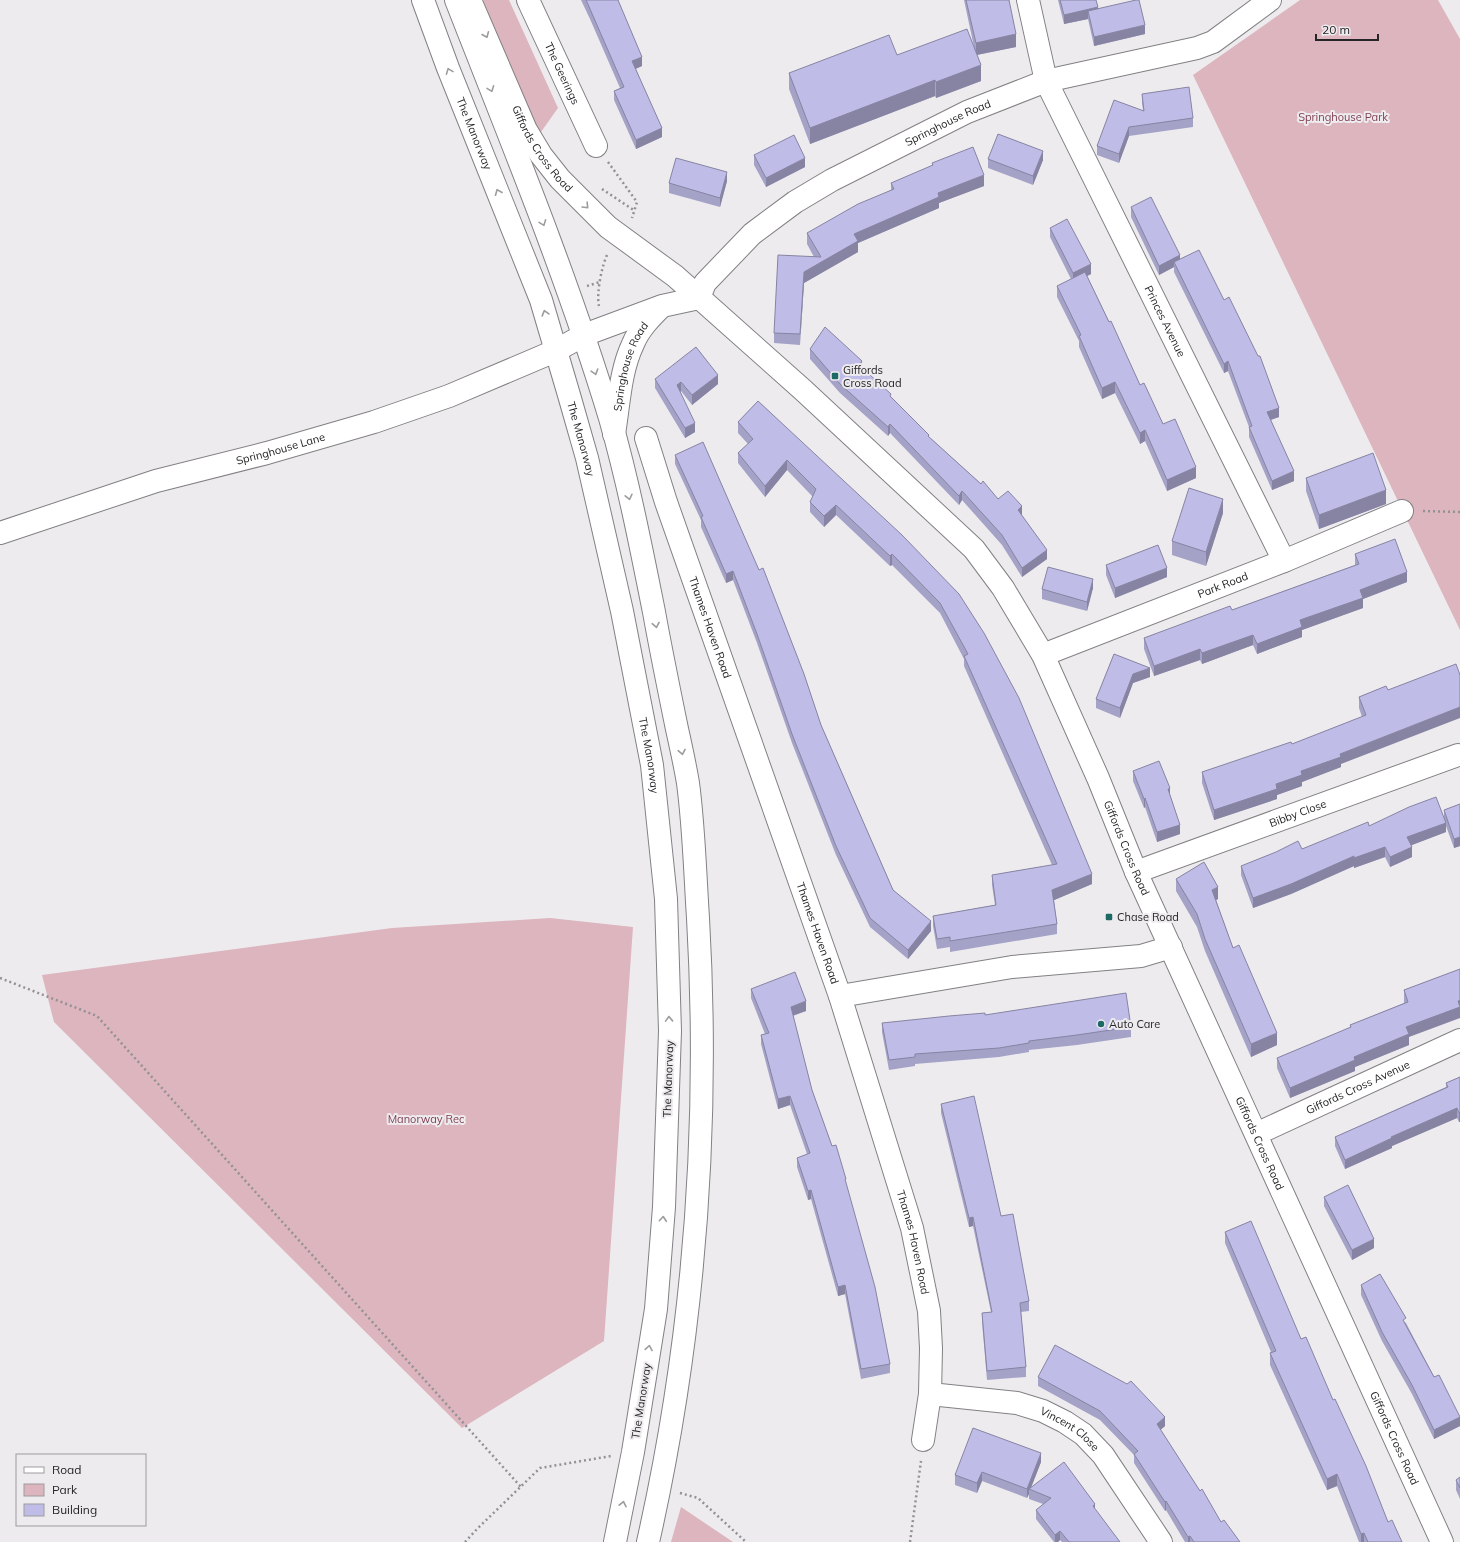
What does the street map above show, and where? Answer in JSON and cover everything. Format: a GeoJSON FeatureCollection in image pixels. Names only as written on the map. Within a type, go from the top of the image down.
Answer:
{"type":"FeatureCollection","features":[{"type":"Feature","properties":{"kind":"street","name":"The Manorway"},"geometry":{"type":"LineString","coordinates":[[423,0],[448,68],[541,300],[587,458],[624,618],[652,765],[666,899],[670,1031],[664,1207],[656,1309],[633,1452],[615,1542]]}},
{"type":"Feature","properties":{"kind":"street"},"geometry":{"type":"LineString","coordinates":[[456,0],[560,267],[584,335],[614,434],[647,579],[688,782],[700,950],[702,1025],[701,1118],[694,1244],[682,1355],[660,1488],[648,1542]]}},
{"type":"Feature","properties":{"kind":"street","name":"Giffords Cross Road"},"geometry":{"type":"LineString","coordinates":[[470,0],[526,130],[541,155],[560,179],[608,228],[675,276],[803,390],[974,549],[1004,588],[1043,656],[1098,778],[1136,872],[1442,1542]]}},
{"type":"Feature","properties":{"kind":"street","name":"The Geerings"},"geometry":{"type":"LineString","coordinates":[[528,0],[596,146]]}},
{"type":"Feature","properties":{"kind":"street","name":"Princes Avenue"},"geometry":{"type":"LineString","coordinates":[[1028,0],[1046,81],[1284,561]]}},
{"type":"Feature","properties":{"kind":"street","name":"Springhouse Road"},"geometry":{"type":"LineString","coordinates":[[555,351],[584,335],[662,306],[699,298],[705,283],[752,234],[795,202],[832,180],[967,112],[1046,81],[1197,48],[1214,42],[1270,0]]}},
{"type":"Feature","properties":{"kind":"street"},"geometry":{"type":"LineString","coordinates":[[658,264],[668,290],[662,306]]}},
{"type":"Feature","properties":{"kind":"street","name":"Springhouse Road"},"geometry":{"type":"LineString","coordinates":[[614,434],[622,376],[632,344],[645,324],[662,306]]}},
{"type":"Feature","properties":{"kind":"street","name":"Springhouse Lane"},"geometry":{"type":"LineString","coordinates":[[0,533],[156,481],[267,453],[374,422],[449,396],[555,351]]}},
{"type":"Feature","properties":{"kind":"street","name":"Thames Haven Road"},"geometry":{"type":"LineString","coordinates":[[646,438],[666,502],[840,996],[912,1228],[929,1311],[931,1348],[930,1394],[924,1440]]}},
{"type":"Feature","properties":{"kind":"street","name":"Park Road"},"geometry":{"type":"LineString","coordinates":[[1043,656],[1284,561],[1402,511]]}},
{"type":"Feature","properties":{"kind":"street","name":"Bibby Close"},"geometry":{"type":"LineString","coordinates":[[1136,872],[1458,754]]}},
{"type":"Feature","properties":{"kind":"street"},"geometry":{"type":"LineString","coordinates":[[840,996],[1012,966],[1141,956],[1171,947]]}},
{"type":"Feature","properties":{"kind":"street","name":"Giffords Cross Avenue"},"geometry":{"type":"LineString","coordinates":[[1256,1134],[1460,1040]]}},
{"type":"Feature","properties":{"kind":"street","name":"Vincent Close"},"geometry":{"type":"LineString","coordinates":[[930,1394],[1017,1403],[1043,1411],[1065,1422],[1083,1434],[1103,1455],[1161,1542]]}},
{"type":"Feature","properties":{"kind":"path"},"geometry":{"type":"LineString","coordinates":[[596,146],[637,202],[635,211],[598,186]]}},
{"type":"Feature","properties":{"kind":"path"},"geometry":{"type":"LineString","coordinates":[[600,311],[597,300],[604,259],[611,250]]}},
{"type":"Feature","properties":{"kind":"path"},"geometry":{"type":"LineString","coordinates":[[584,287],[600,282]]}},
{"type":"Feature","properties":{"kind":"path"},"geometry":{"type":"LineString","coordinates":[[1402,511],[1460,512]]}},
{"type":"Feature","properties":{"kind":"path"},"geometry":{"type":"LineString","coordinates":[[0,978],[97,1016],[521,1487]]}},
{"type":"Feature","properties":{"kind":"path"},"geometry":{"type":"LineString","coordinates":[[911,1541],[924,1440]]}},
{"type":"Feature","properties":{"kind":"path"},"geometry":{"type":"LineString","coordinates":[[465,1542],[540,1468],[633,1452]]}},
{"type":"Feature","properties":{"kind":"path"},"geometry":{"type":"LineString","coordinates":[[660,1488],[698,1498],[746,1542]]}},
{"type":"Feature","properties":{"kind":"green space"},"geometry":{"type":"Polygon","coordinates":[[[483,0],[509,0],[558,108],[536,139],[483,0]]]}},
{"type":"Feature","properties":{"kind":"green space","name":"Springhouse Park"},"geometry":{"type":"Polygon","coordinates":[[[1300,0],[1438,0],[1460,39],[1460,630],[1193,75],[1300,0]]]}},
{"type":"Feature","properties":{"kind":"green space","name":"Manorway Rec"},"geometry":{"type":"Polygon","coordinates":[[[550,918],[633,927],[604,1341],[462,1428],[54,1022],[42,975],[392,928],[550,918]]]}},
{"type":"Feature","properties":{"kind":"green space"},"geometry":{"type":"Polygon","coordinates":[[[681,1507],[733,1542],[671,1542],[681,1507]]]}},
{"type":"Feature","properties":{"kind":"building"},"geometry":{"type":"Polygon","coordinates":[[[586,0],[618,0],[642,57],[632,61],[662,128],[636,140],[614,91],[624,87],[586,0]]]}},
{"type":"Feature","properties":{"kind":"building"},"geometry":{"type":"Polygon","coordinates":[[[966,0],[1009,0],[1016,34],[976,43],[966,0]]]}},
{"type":"Feature","properties":{"kind":"building"},"geometry":{"type":"Polygon","coordinates":[[[1060,0],[1096,0],[1098,7],[1064,15],[1060,0]]]}},
{"type":"Feature","properties":{"kind":"building"},"geometry":{"type":"Polygon","coordinates":[[[1139,0],[1145,25],[1094,37],[1088,11],[1139,0]]]}},
{"type":"Feature","properties":{"kind":"building"},"geometry":{"type":"Polygon","coordinates":[[[967,29],[981,65],[936,82],[935,80],[810,128],[789,73],[889,35],[897,55],[967,29]]]}},
{"type":"Feature","properties":{"kind":"building"},"geometry":{"type":"Polygon","coordinates":[[[1189,87],[1193,118],[1129,127],[1119,154],[1097,146],[1114,100],[1144,111],[1142,94],[1189,87]]]}},
{"type":"Feature","properties":{"kind":"building"},"geometry":{"type":"Polygon","coordinates":[[[998,134],[1043,151],[1033,176],[988,159],[998,134]]]}},
{"type":"Feature","properties":{"kind":"building"},"geometry":{"type":"Polygon","coordinates":[[[794,135],[805,158],[766,178],[754,155],[794,135]]]}},
{"type":"Feature","properties":{"kind":"building"},"geometry":{"type":"Polygon","coordinates":[[[973,147],[984,175],[938,193],[939,197],[854,234],[858,241],[804,272],[800,334],[774,333],[778,255],[821,257],[807,233],[858,204],[894,189],[891,183],[933,165],[932,163],[973,147]]]}},
{"type":"Feature","properties":{"kind":"building"},"geometry":{"type":"Polygon","coordinates":[[[676,158],[727,172],[720,198],[669,183],[676,158]]]}},
{"type":"Feature","properties":{"kind":"building"},"geometry":{"type":"Polygon","coordinates":[[[1151,197],[1180,255],[1159,266],[1131,207],[1151,197]]]}},
{"type":"Feature","properties":{"kind":"building"},"geometry":{"type":"Polygon","coordinates":[[[1067,219],[1091,264],[1073,273],[1050,228],[1067,219]]]}},
{"type":"Feature","properties":{"kind":"building"},"geometry":{"type":"Polygon","coordinates":[[[1199,250],[1224,300],[1229,297],[1258,356],[1260,356],[1279,408],[1267,412],[1294,471],[1272,481],[1249,427],[1252,426],[1228,361],[1224,364],[1174,262],[1199,250]]]}},
{"type":"Feature","properties":{"kind":"building"},"geometry":{"type":"Polygon","coordinates":[[[1085,272],[1109,322],[1111,321],[1140,385],[1144,383],[1163,424],[1175,419],[1196,467],[1167,480],[1145,430],[1140,433],[1115,382],[1102,388],[1079,336],[1081,335],[1057,286],[1085,272]]]}},
{"type":"Feature","properties":{"kind":"building"},"geometry":{"type":"Polygon","coordinates":[[[825,327],[862,361],[859,365],[891,394],[890,396],[929,435],[928,436],[981,484],[983,481],[998,499],[1008,491],[1022,506],[1018,510],[1047,550],[1022,568],[1002,535],[962,491],[959,496],[890,424],[888,427],[840,384],[810,349],[825,327]]]}},
{"type":"Feature","properties":{"kind":"building"},"geometry":{"type":"Polygon","coordinates":[[[696,347],[718,375],[692,395],[681,382],[677,385],[695,423],[685,428],[655,379],[696,347]]]}},
{"type":"Feature","properties":{"kind":"building"},"geometry":{"type":"Polygon","coordinates":[[[758,401],[902,535],[959,594],[984,633],[1019,698],[1092,874],[1052,890],[1057,924],[950,941],[950,937],[937,939],[933,916],[996,905],[992,875],[1057,864],[964,656],[968,654],[940,603],[892,554],[890,556],[836,505],[824,516],[810,502],[816,489],[787,460],[765,486],[738,453],[753,439],[738,422],[758,401]]]}},
{"type":"Feature","properties":{"kind":"building"},"geometry":{"type":"Polygon","coordinates":[[[703,442],[759,570],[763,568],[804,674],[821,725],[893,890],[931,921],[908,950],[870,918],[836,846],[792,734],[733,571],[726,574],[701,517],[703,516],[675,455],[703,442]]]}},
{"type":"Feature","properties":{"kind":"building"},"geometry":{"type":"Polygon","coordinates":[[[1373,453],[1386,490],[1319,515],[1306,478],[1373,453]]]}},
{"type":"Feature","properties":{"kind":"building"},"geometry":{"type":"Polygon","coordinates":[[[1189,488],[1223,499],[1206,552],[1172,541],[1189,488]]]}},
{"type":"Feature","properties":{"kind":"building"},"geometry":{"type":"Polygon","coordinates":[[[1395,539],[1407,572],[1360,590],[1363,598],[1300,620],[1302,627],[1257,644],[1253,635],[1202,653],[1200,649],[1154,666],[1144,638],[1230,606],[1232,610],[1359,564],[1355,554],[1395,539]]]}},
{"type":"Feature","properties":{"kind":"building"},"geometry":{"type":"Polygon","coordinates":[[[1158,545],[1167,568],[1115,588],[1106,565],[1158,545]]]}},
{"type":"Feature","properties":{"kind":"building"},"geometry":{"type":"Polygon","coordinates":[[[1048,567],[1093,579],[1087,602],[1042,589],[1048,567]]]}},
{"type":"Feature","properties":{"kind":"building"},"geometry":{"type":"Polygon","coordinates":[[[1114,654],[1150,668],[1133,674],[1120,708],[1096,699],[1114,654]]]}},
{"type":"Feature","properties":{"kind":"building"},"geometry":{"type":"Polygon","coordinates":[[[1456,664],[1460,675],[1460,707],[1340,754],[1341,757],[1301,771],[1302,775],[1276,784],[1277,789],[1214,810],[1202,772],[1291,742],[1292,744],[1366,715],[1359,697],[1386,686],[1388,690],[1456,664]]]}},
{"type":"Feature","properties":{"kind":"building"},"geometry":{"type":"Polygon","coordinates":[[[1159,761],[1170,788],[1168,789],[1180,825],[1157,832],[1145,798],[1144,799],[1133,771],[1159,761]]]}},
{"type":"Feature","properties":{"kind":"building"},"geometry":{"type":"Polygon","coordinates":[[[1436,797],[1446,823],[1407,837],[1412,847],[1390,857],[1385,847],[1354,858],[1354,856],[1291,884],[1253,898],[1241,866],[1276,852],[1298,841],[1302,849],[1368,822],[1369,826],[1409,807],[1436,797]]]}},
{"type":"Feature","properties":{"kind":"building"},"geometry":{"type":"Polygon","coordinates":[[[1460,804],[1460,837],[1454,839],[1444,810],[1460,804]]]}},
{"type":"Feature","properties":{"kind":"building"},"geometry":{"type":"Polygon","coordinates":[[[1204,862],[1218,887],[1212,890],[1233,948],[1239,945],[1277,1033],[1251,1044],[1205,939],[1197,914],[1176,879],[1204,862]]]}},
{"type":"Feature","properties":{"kind":"building"},"geometry":{"type":"Polygon","coordinates":[[[1460,969],[1460,1000],[1458,1001],[1460,1007],[1406,1027],[1409,1034],[1354,1057],[1355,1060],[1290,1088],[1277,1058],[1351,1027],[1350,1025],[1408,1002],[1404,990],[1460,969]]]}},
{"type":"Feature","properties":{"kind":"building"},"geometry":{"type":"Polygon","coordinates":[[[795,972],[806,1001],[791,1007],[812,1090],[832,1146],[836,1145],[846,1179],[875,1287],[890,1364],[861,1369],[845,1285],[838,1287],[811,1190],[808,1191],[797,1158],[810,1153],[790,1096],[778,1099],[761,1035],[769,1033],[751,989],[795,972]]]}},
{"type":"Feature","properties":{"kind":"building"},"geometry":{"type":"Polygon","coordinates":[[[1126,993],[1131,1027],[1029,1041],[1029,1043],[999,1048],[915,1054],[915,1057],[889,1060],[882,1023],[985,1013],[985,1015],[1126,993]]]}},
{"type":"Feature","properties":{"kind":"building"},"geometry":{"type":"Polygon","coordinates":[[[1460,1077],[1459,1113],[1457,1108],[1391,1137],[1392,1138],[1345,1160],[1335,1137],[1448,1087],[1446,1083],[1460,1077]]]}},
{"type":"Feature","properties":{"kind":"building"},"geometry":{"type":"Polygon","coordinates":[[[974,1096],[1001,1216],[1013,1214],[1029,1301],[1020,1303],[1026,1367],[987,1371],[982,1313],[992,1312],[973,1217],[969,1218],[941,1104],[974,1096]]]}},
{"type":"Feature","properties":{"kind":"building"},"geometry":{"type":"Polygon","coordinates":[[[1348,1185],[1374,1239],[1352,1250],[1324,1197],[1348,1185]]]}},
{"type":"Feature","properties":{"kind":"building"},"geometry":{"type":"Polygon","coordinates":[[[1251,1221],[1301,1339],[1306,1337],[1333,1400],[1335,1399],[1366,1466],[1388,1522],[1392,1520],[1402,1542],[1368,1542],[1364,1533],[1361,1534],[1337,1474],[1327,1479],[1270,1353],[1276,1351],[1225,1232],[1251,1221]]]}},
{"type":"Feature","properties":{"kind":"building"},"geometry":{"type":"Polygon","coordinates":[[[1380,1274],[1406,1318],[1403,1320],[1434,1377],[1439,1375],[1460,1417],[1434,1430],[1412,1385],[1382,1332],[1361,1285],[1380,1274]]]}},
{"type":"Feature","properties":{"kind":"building"},"geometry":{"type":"Polygon","coordinates":[[[1055,1345],[1127,1384],[1131,1381],[1165,1417],[1157,1424],[1200,1491],[1202,1489],[1221,1522],[1224,1520],[1240,1542],[1194,1542],[1190,1536],[1188,1537],[1134,1454],[1138,1451],[1100,1411],[1038,1377],[1055,1345]]]}},
{"type":"Feature","properties":{"kind":"building"},"geometry":{"type":"Polygon","coordinates":[[[973,1428],[1041,1453],[1027,1489],[982,1472],[977,1483],[955,1475],[973,1428]]]}},
{"type":"Feature","properties":{"kind":"building"},"geometry":{"type":"Polygon","coordinates":[[[1064,1462],[1095,1504],[1093,1506],[1120,1542],[1069,1542],[1060,1531],[1055,1535],[1036,1510],[1051,1498],[1029,1489],[1064,1462]]]}},
{"type":"Feature","properties":{"kind":"building"},"geometry":{"type":"Polygon","coordinates":[[[1460,1477],[1460,1488],[1456,1480],[1460,1477]]]}},
{"type":"Feature","properties":{"kind":"place","name":"Giffords Cross Road"},"geometry":{"type":"Point","coordinates":[835,376]}},
{"type":"Feature","properties":{"kind":"place","name":"Chase Road"},"geometry":{"type":"Point","coordinates":[1109,917]}},
{"type":"Feature","properties":{"kind":"place","name":"Auto Care"},"geometry":{"type":"Point","coordinates":[1101,1024]}}]}
